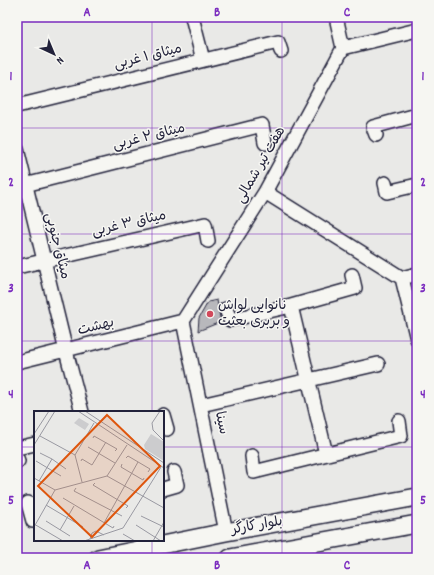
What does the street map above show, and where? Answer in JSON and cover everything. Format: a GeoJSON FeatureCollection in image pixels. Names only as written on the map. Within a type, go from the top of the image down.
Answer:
{"type":"FeatureCollection","features":[{"type":"Feature","properties":{"kind":"main road","name":"بلوار کارگر"},"geometry":{"type":"LineString","coordinates":[[98,558],[226,532],[417,497]]}},
{"type":"Feature","properties":{"kind":"main road","name":"بلوار کارگر"},"geometry":{"type":"LineString","coordinates":[[230,558],[417,524]]}},
{"type":"Feature","properties":{"kind":"street"},"geometry":{"type":"LineString","coordinates":[[192,17],[203,60]]}},
{"type":"Feature","properties":{"kind":"street"},"geometry":{"type":"LineString","coordinates":[[336,17],[343,48],[417,30]]}},
{"type":"Feature","properties":{"kind":"street","name":"میثاق ۱ غربی"},"geometry":{"type":"LineString","coordinates":[[17,106],[278,42],[281,51]]}},
{"type":"Feature","properties":{"kind":"street","name":"هفت تیر شمالی"},"geometry":{"type":"LineString","coordinates":[[183,321],[266,192],[343,48]]}},
{"type":"Feature","properties":{"kind":"street"},"geometry":{"type":"LineString","coordinates":[[376,135],[373,127],[417,115]]}},
{"type":"Feature","properties":{"kind":"street","name":"میثاق ۲ غربی"},"geometry":{"type":"LineString","coordinates":[[21,186],[262,125],[265,143]]}},
{"type":"Feature","properties":{"kind":"street","name":"میثاق جنوبی"},"geometry":{"type":"LineString","coordinates":[[17,150],[21,186],[44,260],[82,411]]}},
{"type":"Feature","properties":{"kind":"street"},"geometry":{"type":"LineString","coordinates":[[385,183],[387,192],[417,185]]}},
{"type":"Feature","properties":{"kind":"street"},"geometry":{"type":"LineString","coordinates":[[266,192],[402,278],[417,339]]}},
{"type":"Feature","properties":{"kind":"street","name":"میثاق ۳ غربی"},"geometry":{"type":"LineString","coordinates":[[44,260],[205,224],[208,241]]}},
{"type":"Feature","properties":{"kind":"street"},"geometry":{"type":"LineString","coordinates":[[17,267],[44,260]]}},
{"type":"Feature","properties":{"kind":"street"},"geometry":{"type":"LineString","coordinates":[[402,278],[417,274]]}},
{"type":"Feature","properties":{"kind":"street"},"geometry":{"type":"LineString","coordinates":[[226,309],[230,320],[291,306],[355,288],[352,275]]}},
{"type":"Feature","properties":{"kind":"street"},"geometry":{"type":"LineString","coordinates":[[291,306],[326,454]]}},
{"type":"Feature","properties":{"kind":"street","name":"بهشت"},"geometry":{"type":"LineString","coordinates":[[17,362],[183,321]]}},
{"type":"Feature","properties":{"kind":"street","name":"سینا"},"geometry":{"type":"LineString","coordinates":[[183,321],[226,532]]}},
{"type":"Feature","properties":{"kind":"street"},"geometry":{"type":"LineString","coordinates":[[201,406],[378,364]]}},
{"type":"Feature","properties":{"kind":"street"},"geometry":{"type":"LineString","coordinates":[[164,419],[167,430]]}},
{"type":"Feature","properties":{"kind":"street"},"geometry":{"type":"LineString","coordinates":[[252,456],[254,472],[401,436],[399,421]]}},
{"type":"Feature","properties":{"kind":"street"},"geometry":{"type":"LineString","coordinates":[[17,456],[34,445]]}},
{"type":"Feature","properties":{"kind":"street"},"geometry":{"type":"LineString","coordinates":[[164,489],[177,485],[174,472]]}},
{"type":"Feature","properties":{"kind":"street"},"geometry":{"type":"LineString","coordinates":[[28,502],[34,521]]}},
{"type":"Feature","properties":{"kind":"building","name":"نانوایی لواش و بربری بعثت"},"geometry":{"type":"Polygon","coordinates":[[[217,300],[220,318],[218,323],[198,331],[199,318],[208,302],[217,300]]]}},
{"type":"Feature","properties":{"kind":"place","name":"نانوایی لواش و بربری بعثت"},"geometry":{"type":"Point","coordinates":[210,314]}}]}
